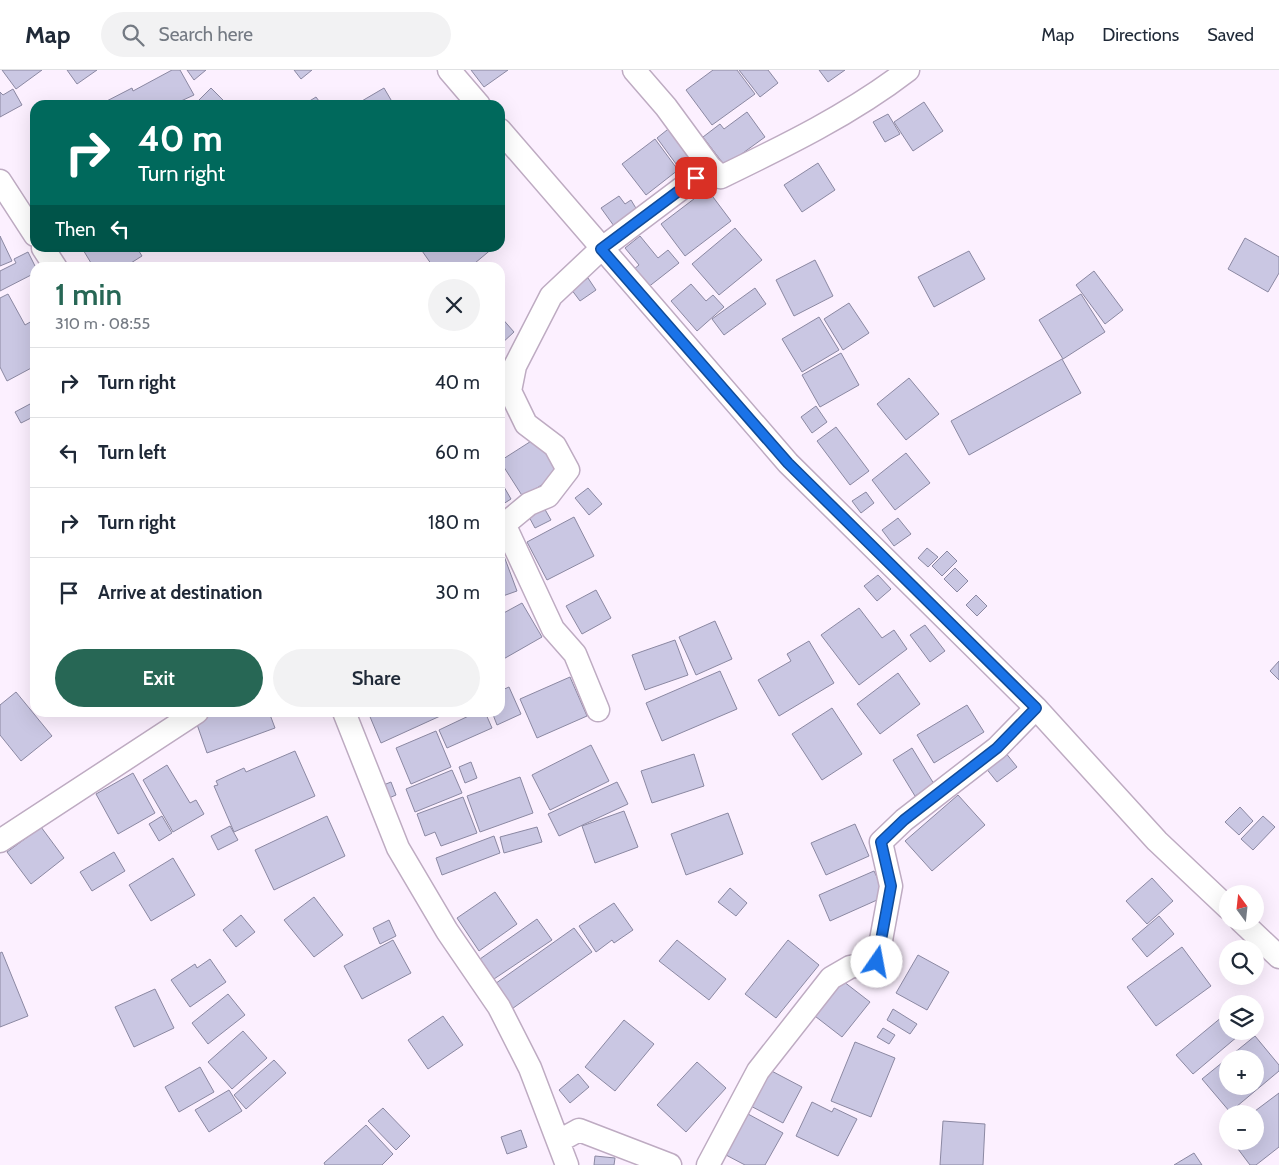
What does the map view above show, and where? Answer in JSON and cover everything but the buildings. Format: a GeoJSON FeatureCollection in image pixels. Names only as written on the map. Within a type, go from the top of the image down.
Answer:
{"type":"FeatureCollection","features":[{"type":"Feature","properties":{"kind":"street"},"geometry":{"type":"LineString","coordinates":[[449,70],[475,100]]}},
{"type":"Feature","properties":{"kind":"street"},"geometry":{"type":"LineString","coordinates":[[634,70],[666,106],[710,166],[721,177],[786,146],[883,90],[908,70]]}},
{"type":"Feature","properties":{"kind":"street"},"geometry":{"type":"LineString","coordinates":[[505,136],[788,463],[1036,708],[1157,841],[1219,900]]}},
{"type":"Feature","properties":{"kind":"street"},"geometry":{"type":"LineString","coordinates":[[505,524],[529,504],[548,496],[568,470],[555,446],[526,424],[510,392],[515,366],[551,296],[601,249],[710,166]]}},
{"type":"Feature","properties":{"kind":"street"},"geometry":{"type":"LineString","coordinates":[[0,181],[30,227]]}},
{"type":"Feature","properties":{"kind":"street"},"geometry":{"type":"LineString","coordinates":[[505,533],[553,629],[575,654],[598,710]]}},
{"type":"Feature","properties":{"kind":"street"},"geometry":{"type":"LineString","coordinates":[[708,1165],[758,1071],[831,978],[850,967],[877,962],[891,886],[881,842],[904,820],[997,748],[1036,708]]}},
{"type":"Feature","properties":{"kind":"street"},"geometry":{"type":"LineString","coordinates":[[0,841],[190,717]]}},
{"type":"Feature","properties":{"kind":"street"},"geometry":{"type":"LineString","coordinates":[[346,717],[398,848],[447,931],[499,1007],[530,1068],[568,1165]]}},
{"type":"Feature","properties":{"kind":"street"},"geometry":{"type":"LineString","coordinates":[[1250,930],[1279,957]]}},
{"type":"Feature","properties":{"kind":"street"},"geometry":{"type":"LineString","coordinates":[[559,1141],[579,1130],[670,1165]]}},
{"type":"Feature","properties":{"kind":"route"},"geometry":{"type":"LineString","coordinates":[[696,178],[601,249],[788,463],[1036,708],[997,748],[904,820],[881,842],[891,886],[877,962]]}}]}
